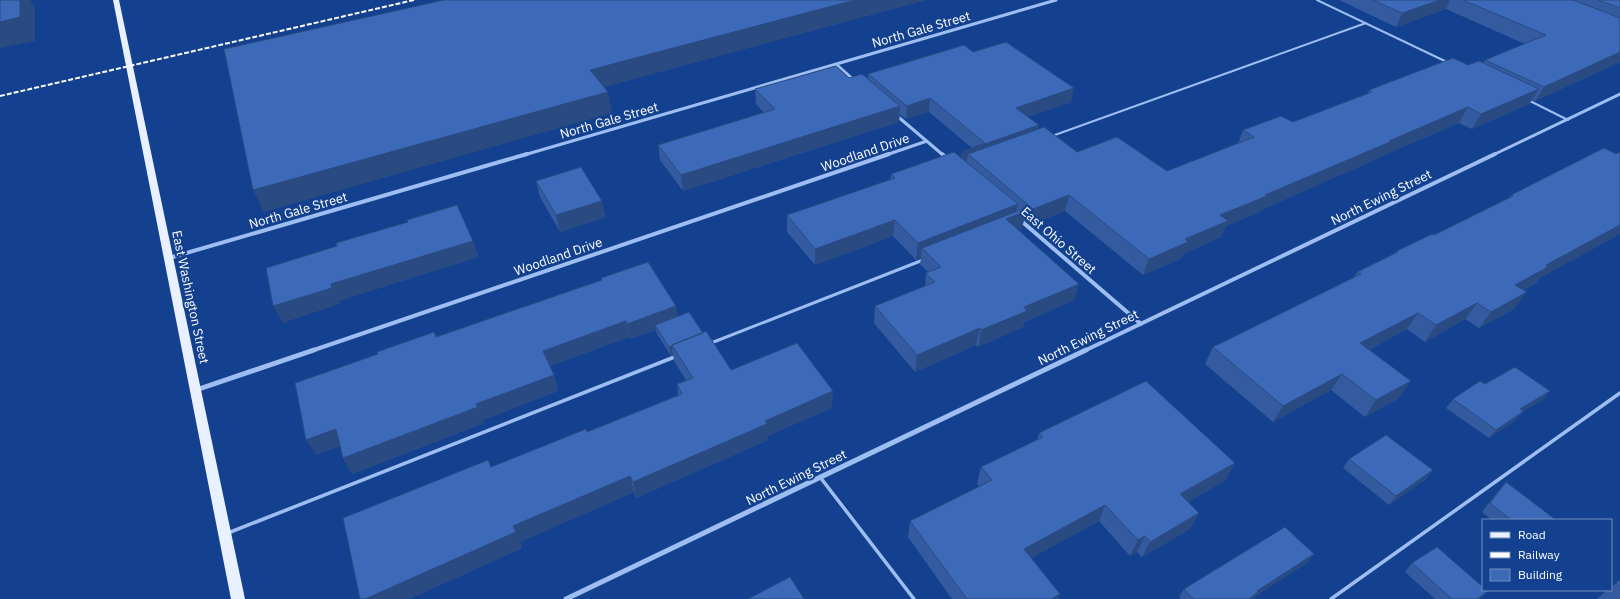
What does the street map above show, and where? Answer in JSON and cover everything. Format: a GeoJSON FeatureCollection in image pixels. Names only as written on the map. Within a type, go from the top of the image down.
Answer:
{"type":"FeatureCollection","features":[{"type":"Feature","properties":{"kind":"main road","name":"East Washington Street"},"geometry":{"type":"LineString","coordinates":[[116,0],[238,599]]}},
{"type":"Feature","properties":{"kind":"street","name":"North Gale Street"},"geometry":{"type":"LineString","coordinates":[[169,258],[1056,0]]}},
{"type":"Feature","properties":{"kind":"street"},"geometry":{"type":"LineString","coordinates":[[836,64],[857,82]]}},
{"type":"Feature","properties":{"kind":"street","name":"North Ewing Street"},"geometry":{"type":"LineString","coordinates":[[566,599],[1620,94]]}},
{"type":"Feature","properties":{"kind":"street"},"geometry":{"type":"LineString","coordinates":[[892,112],[949,160]]}},
{"type":"Feature","properties":{"kind":"street","name":"Woodland Drive"},"geometry":{"type":"LineString","coordinates":[[196,390],[927,141]]}},
{"type":"Feature","properties":{"kind":"street","name":"East Ohio Street"},"geometry":{"type":"LineString","coordinates":[[1016,216],[1141,324]]}},
{"type":"Feature","properties":{"kind":"lane"},"geometry":{"type":"LineString","coordinates":[[1317,0],[1451,64]]}},
{"type":"Feature","properties":{"kind":"lane"},"geometry":{"type":"LineString","coordinates":[[1050,137],[1366,23]]}},
{"type":"Feature","properties":{"kind":"lane"},"geometry":{"type":"LineString","coordinates":[[1521,97],[1568,120]]}},
{"type":"Feature","properties":{"kind":"lane"},"geometry":{"type":"LineString","coordinates":[[1015,224],[1022,221]]}},
{"type":"Feature","properties":{"kind":"lane"},"geometry":{"type":"LineString","coordinates":[[703,346],[926,259]]}},
{"type":"Feature","properties":{"kind":"lane"},"geometry":{"type":"LineString","coordinates":[[225,534],[681,355]]}},
{"type":"Feature","properties":{"kind":"lane"},"geometry":{"type":"LineString","coordinates":[[1331,599],[1620,393]]}},
{"type":"Feature","properties":{"kind":"lane"},"geometry":{"type":"LineString","coordinates":[[820,477],[914,599]]}},
{"type":"Feature","properties":{"kind":"building"},"geometry":{"type":"Polygon","coordinates":[[[0,0],[20,0],[20,17],[0,22],[0,0]]]}},
{"type":"Feature","properties":{"kind":"building"},"geometry":{"type":"Polygon","coordinates":[[[444,0],[855,0],[590,70],[608,92],[253,190],[224,49],[444,0]]]}},
{"type":"Feature","properties":{"kind":"building"},"geometry":{"type":"Polygon","coordinates":[[[1373,0],[1440,0],[1402,13],[1373,0]]]}},
{"type":"Feature","properties":{"kind":"building"},"geometry":{"type":"Polygon","coordinates":[[[1463,0],[1573,0],[1620,18],[1620,52],[1544,87],[1485,60],[1546,35],[1463,0]]]}},
{"type":"Feature","properties":{"kind":"building"},"geometry":{"type":"Polygon","coordinates":[[[1598,0],[1620,0],[1620,8],[1598,0]]]}},
{"type":"Feature","properties":{"kind":"building"},"geometry":{"type":"Polygon","coordinates":[[[1006,42],[1074,88],[1016,108],[1039,125],[962,152],[985,143],[930,98],[907,106],[868,74],[964,45],[973,52],[1006,42]]]}},
{"type":"Feature","properties":{"kind":"building"},"geometry":{"type":"Polygon","coordinates":[[[1453,58],[1468,65],[1479,61],[1539,89],[1481,114],[1468,107],[1265,195],[1267,196],[1220,215],[1228,221],[1185,239],[1188,242],[1149,259],[1069,195],[1033,209],[968,154],[1044,127],[1077,152],[1117,137],[1167,171],[1254,137],[1243,130],[1281,116],[1293,122],[1372,92],[1369,90],[1453,58]]]}},
{"type":"Feature","properties":{"kind":"building"},"geometry":{"type":"Polygon","coordinates":[[[836,66],[849,78],[862,74],[900,106],[681,175],[658,145],[775,109],[755,89],[836,66]]]}},
{"type":"Feature","properties":{"kind":"building"},"geometry":{"type":"Polygon","coordinates":[[[1604,148],[1616,154],[1620,152],[1620,225],[1546,265],[1548,267],[1515,285],[1527,292],[1491,312],[1477,303],[1436,325],[1418,313],[1360,343],[1411,381],[1376,400],[1342,374],[1283,406],[1213,347],[1361,274],[1357,272],[1398,252],[1397,251],[1432,234],[1434,235],[1513,196],[1511,195],[1604,148]]]}},
{"type":"Feature","properties":{"kind":"building"},"geometry":{"type":"Polygon","coordinates":[[[954,152],[1018,204],[918,243],[895,220],[815,249],[787,215],[895,178],[891,174],[954,152]]]}},
{"type":"Feature","properties":{"kind":"building"},"geometry":{"type":"Polygon","coordinates":[[[581,167],[602,201],[556,215],[536,181],[581,167]]]}},
{"type":"Feature","properties":{"kind":"building"},"geometry":{"type":"Polygon","coordinates":[[[457,205],[473,241],[331,284],[332,288],[273,306],[266,268],[337,246],[336,243],[408,222],[407,220],[457,205]]]}},
{"type":"Feature","properties":{"kind":"building"},"geometry":{"type":"Polygon","coordinates":[[[1023,209],[1026,211],[1006,219],[1079,284],[1024,307],[1027,311],[981,330],[980,328],[917,355],[875,306],[935,282],[926,273],[941,267],[922,248],[1023,209]]]}},
{"type":"Feature","properties":{"kind":"building"},"geometry":{"type":"Polygon","coordinates":[[[648,262],[676,306],[627,324],[626,321],[543,351],[554,375],[476,404],[478,407],[343,458],[336,429],[306,440],[295,383],[378,354],[377,352],[434,332],[436,337],[602,280],[601,278],[648,262]]]}},
{"type":"Feature","properties":{"kind":"building"},"geometry":{"type":"Polygon","coordinates":[[[689,312],[703,333],[669,347],[655,325],[689,312]]]}},
{"type":"Feature","properties":{"kind":"building"},"geometry":{"type":"Polygon","coordinates":[[[706,331],[731,370],[797,343],[833,391],[765,421],[767,424],[633,482],[630,476],[513,526],[516,532],[365,599],[360,599],[343,518],[488,460],[491,467],[586,429],[587,432],[682,394],[677,384],[693,378],[672,345],[706,331]]]}},
{"type":"Feature","properties":{"kind":"building"},"geometry":{"type":"Polygon","coordinates":[[[1515,367],[1550,391],[1520,409],[1524,411],[1496,430],[1453,399],[1480,381],[1485,384],[1515,367]]]}},
{"type":"Feature","properties":{"kind":"building"},"geometry":{"type":"Polygon","coordinates":[[[1146,381],[1235,463],[1180,494],[1199,513],[1150,542],[1145,536],[1138,540],[1105,505],[1024,549],[1060,594],[1051,599],[967,599],[910,521],[992,480],[981,467],[1043,437],[1039,433],[1146,381]]]}},
{"type":"Feature","properties":{"kind":"building"},"geometry":{"type":"Polygon","coordinates":[[[1386,435],[1433,470],[1396,496],[1349,459],[1386,435]]]}},
{"type":"Feature","properties":{"kind":"building"},"geometry":{"type":"Polygon","coordinates":[[[1506,482],[1555,519],[1510,519],[1490,503],[1506,482]]]}},
{"type":"Feature","properties":{"kind":"building"},"geometry":{"type":"Polygon","coordinates":[[[1285,527],[1314,554],[1257,591],[1258,592],[1249,599],[1193,599],[1184,589],[1285,527]]]}},
{"type":"Feature","properties":{"kind":"building"},"geometry":{"type":"Polygon","coordinates":[[[1437,547],[1482,586],[1482,591],[1488,591],[1477,599],[1452,599],[1412,563],[1437,547]]]}},
{"type":"Feature","properties":{"kind":"building"},"geometry":{"type":"Polygon","coordinates":[[[790,577],[804,599],[748,599],[790,577]]]}},
{"type":"Feature","properties":{"kind":"building"},"geometry":{"type":"Polygon","coordinates":[[[1620,580],[1620,587],[1616,583],[1620,580]]]}},
{"type":"Feature","properties":{"kind":"railway"},"geometry":{"type":"LineString","coordinates":[[0,96],[414,0]]}}]}
